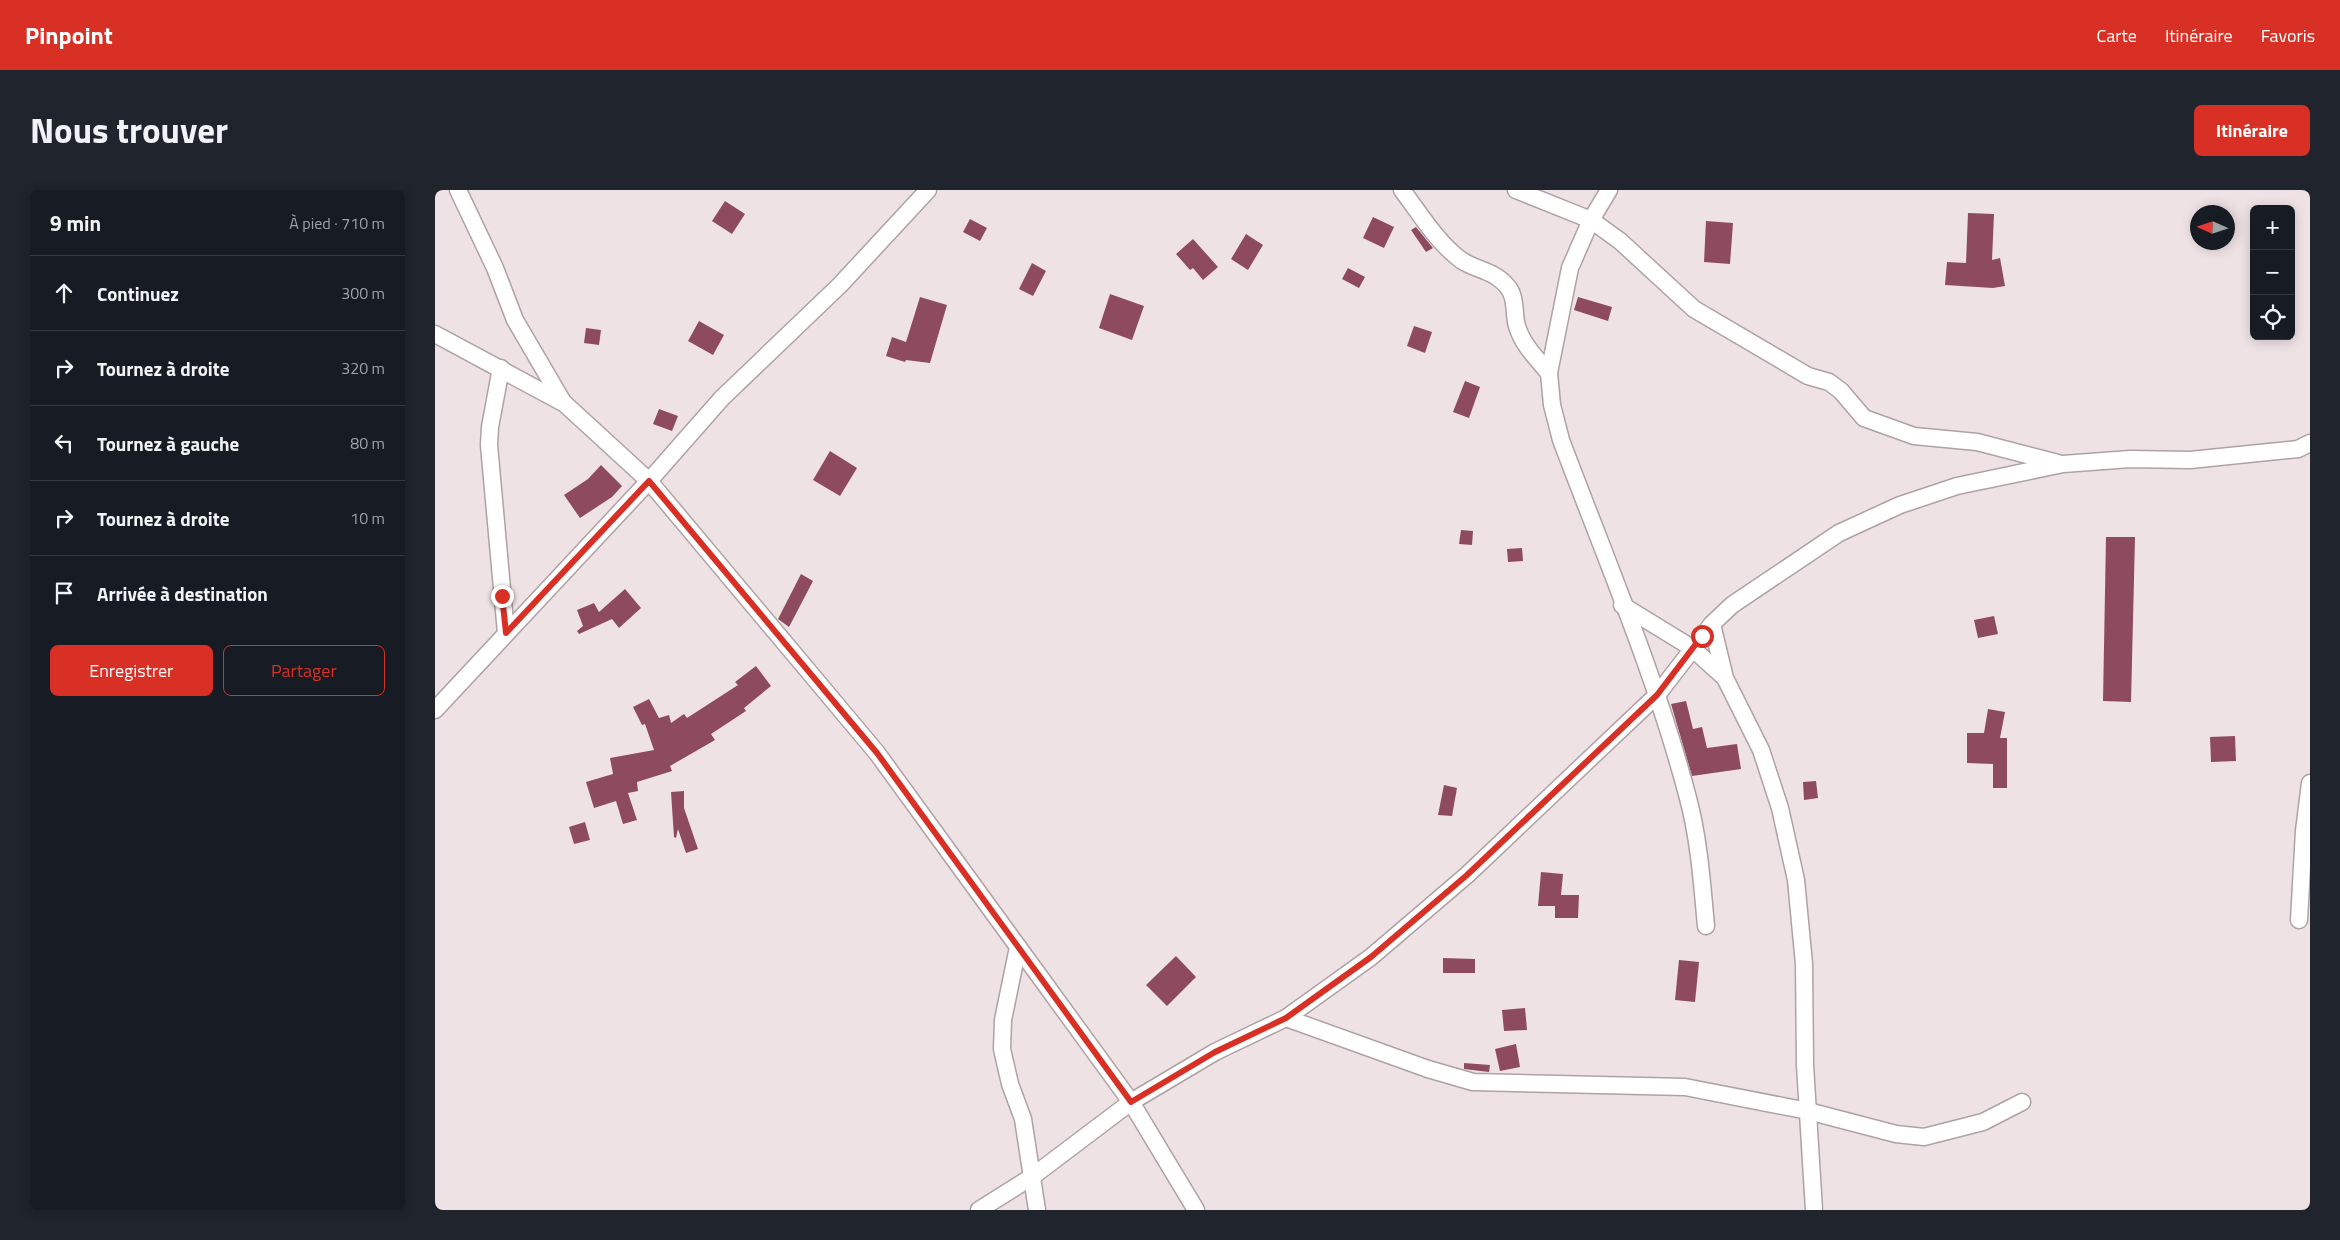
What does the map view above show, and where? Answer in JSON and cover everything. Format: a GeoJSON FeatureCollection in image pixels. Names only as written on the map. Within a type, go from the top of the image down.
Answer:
{"type":"FeatureCollection","features":[{"type":"Feature","properties":{"kind":"street"},"geometry":{"type":"LineString","coordinates":[[458,190],[495,268],[515,320],[565,404]]}},
{"type":"Feature","properties":{"kind":"street"},"geometry":{"type":"LineString","coordinates":[[435,710],[649,481],[721,398],[840,285],[928,190]]}},
{"type":"Feature","properties":{"kind":"street"},"geometry":{"type":"LineString","coordinates":[[1402,190],[1444,244],[1462,260],[1499,277],[1509,288],[1513,300],[1516,325],[1522,338],[1549,373]]}},
{"type":"Feature","properties":{"kind":"street"},"geometry":{"type":"LineString","coordinates":[[1516,190],[1591,220],[1620,241],[1694,309],[1808,376],[1829,382],[1841,391],[1864,418],[1914,436],[1977,442],[2063,464]]}},
{"type":"Feature","properties":{"kind":"street"},"geometry":{"type":"LineString","coordinates":[[1609,190],[1591,220],[1570,268],[1549,373],[1552,405],[1561,440],[1657,695],[1688,800],[1700,870],[1706,926]]}},
{"type":"Feature","properties":{"kind":"street"},"geometry":{"type":"LineString","coordinates":[[435,334],[565,404],[649,481],[877,753],[1131,1102],[1196,1210]]}},
{"type":"Feature","properties":{"kind":"street"},"geometry":{"type":"LineString","coordinates":[[501,368],[490,427],[489,445],[506,633]]}},
{"type":"Feature","properties":{"kind":"street"},"geometry":{"type":"LineString","coordinates":[[979,1210],[1033,1176],[1131,1102],[1215,1052],[1286,1018],[1371,957],[1459,881],[1657,695],[1712,624],[1756,588],[1839,533],[1900,504],[1957,486],[2063,464],[2130,459],[2190,460],[2298,449],[2310,443]]}},
{"type":"Feature","properties":{"kind":"street"},"geometry":{"type":"LineString","coordinates":[[1623,605],[1692,648],[1725,678]]}},
{"type":"Feature","properties":{"kind":"street"},"geometry":{"type":"LineString","coordinates":[[1712,624],[1725,678],[1761,750],[1780,808],[1796,880],[1804,964],[1813,1210]]}},
{"type":"Feature","properties":{"kind":"street"},"geometry":{"type":"LineString","coordinates":[[2299,920],[2310,783]]}},
{"type":"Feature","properties":{"kind":"street"},"geometry":{"type":"LineString","coordinates":[[1019,947],[1003,1020],[1002,1049],[1010,1084],[1023,1119],[1037,1210]]}},
{"type":"Feature","properties":{"kind":"street"},"geometry":{"type":"LineString","coordinates":[[1286,1018],[1473,1082],[1685,1087],[1808,1111],[1896,1134],[1924,1137],[1983,1122],[2023,1102]]}},
{"type":"Feature","properties":{"kind":"building"},"geometry":{"type":"Polygon","coordinates":[[[725,201],[745,214],[732,234],[712,221],[725,201]]]}},
{"type":"Feature","properties":{"kind":"building"},"geometry":{"type":"Polygon","coordinates":[[[1968,213],[1994,214],[1992,260],[2000,258],[2005,286],[1993,288],[1945,285],[1947,262],[1966,263],[1968,213]]]}},
{"type":"Feature","properties":{"kind":"building"},"geometry":{"type":"Polygon","coordinates":[[[1373,217],[1394,227],[1384,248],[1363,238],[1373,217]]]}},
{"type":"Feature","properties":{"kind":"building"},"geometry":{"type":"Polygon","coordinates":[[[970,219],[987,228],[980,241],[963,232],[970,219]]]}},
{"type":"Feature","properties":{"kind":"building"},"geometry":{"type":"Polygon","coordinates":[[[1706,221],[1733,223],[1730,264],[1704,262],[1706,221]]]}},
{"type":"Feature","properties":{"kind":"building"},"geometry":{"type":"Polygon","coordinates":[[[1416,227],[1433,248],[1426,252],[1411,230],[1416,227]]]}},
{"type":"Feature","properties":{"kind":"building"},"geometry":{"type":"Polygon","coordinates":[[[1246,234],[1263,245],[1248,270],[1231,259],[1246,234]]]}},
{"type":"Feature","properties":{"kind":"building"},"geometry":{"type":"Polygon","coordinates":[[[1193,239],[1218,267],[1203,280],[1193,268],[1190,270],[1176,254],[1193,239]]]}},
{"type":"Feature","properties":{"kind":"building"},"geometry":{"type":"Polygon","coordinates":[[[1032,263],[1046,271],[1033,296],[1019,289],[1032,263]]]}},
{"type":"Feature","properties":{"kind":"building"},"geometry":{"type":"Polygon","coordinates":[[[1348,268],[1365,277],[1359,288],[1342,279],[1348,268]]]}},
{"type":"Feature","properties":{"kind":"building"},"geometry":{"type":"Polygon","coordinates":[[[1110,294],[1144,306],[1132,340],[1099,328],[1110,294]]]}},
{"type":"Feature","properties":{"kind":"building"},"geometry":{"type":"Polygon","coordinates":[[[920,297],[947,305],[930,363],[906,360],[905,362],[886,356],[892,337],[906,342],[920,297]]]}},
{"type":"Feature","properties":{"kind":"building"},"geometry":{"type":"Polygon","coordinates":[[[1578,297],[1612,307],[1608,321],[1574,310],[1578,297]]]}},
{"type":"Feature","properties":{"kind":"building"},"geometry":{"type":"Polygon","coordinates":[[[699,321],[724,335],[713,355],[688,341],[699,321]]]}},
{"type":"Feature","properties":{"kind":"building"},"geometry":{"type":"Polygon","coordinates":[[[1414,326],[1432,332],[1425,353],[1407,346],[1414,326]]]}},
{"type":"Feature","properties":{"kind":"building"},"geometry":{"type":"Polygon","coordinates":[[[586,328],[601,330],[599,345],[584,343],[586,328]]]}},
{"type":"Feature","properties":{"kind":"building"},"geometry":{"type":"Polygon","coordinates":[[[1465,381],[1480,387],[1469,418],[1453,412],[1465,381]]]}},
{"type":"Feature","properties":{"kind":"building"},"geometry":{"type":"Polygon","coordinates":[[[659,409],[678,416],[672,431],[653,424],[659,409]]]}},
{"type":"Feature","properties":{"kind":"building"},"geometry":{"type":"Polygon","coordinates":[[[830,451],[857,468],[840,496],[813,480],[830,451]]]}},
{"type":"Feature","properties":{"kind":"building"},"geometry":{"type":"Polygon","coordinates":[[[601,465],[622,486],[612,497],[580,518],[564,495],[588,479],[601,465]]]}},
{"type":"Feature","properties":{"kind":"building"},"geometry":{"type":"Polygon","coordinates":[[[1461,530],[1473,531],[1472,545],[1459,544],[1461,530]]]}},
{"type":"Feature","properties":{"kind":"building"},"geometry":{"type":"Polygon","coordinates":[[[2106,537],[2135,537],[2131,702],[2103,701],[2106,537]]]}},
{"type":"Feature","properties":{"kind":"building"},"geometry":{"type":"Polygon","coordinates":[[[1522,548],[1523,561],[1508,562],[1507,549],[1522,548]]]}},
{"type":"Feature","properties":{"kind":"building"},"geometry":{"type":"Polygon","coordinates":[[[801,574],[813,581],[789,627],[778,619],[801,574]]]}},
{"type":"Feature","properties":{"kind":"building"},"geometry":{"type":"Polygon","coordinates":[[[625,589],[641,608],[619,628],[612,619],[579,634],[577,631],[583,626],[577,610],[594,603],[599,612],[625,589]]]}},
{"type":"Feature","properties":{"kind":"building"},"geometry":{"type":"Polygon","coordinates":[[[1994,616],[1998,634],[1978,638],[1974,620],[1994,616]]]}},
{"type":"Feature","properties":{"kind":"building"},"geometry":{"type":"Polygon","coordinates":[[[756,666],[771,686],[744,708],[746,711],[711,734],[715,740],[670,766],[672,771],[637,782],[638,791],[628,793],[637,820],[623,824],[616,801],[594,808],[586,782],[613,774],[610,758],[654,750],[645,724],[642,725],[633,707],[649,699],[659,718],[669,715],[671,723],[684,714],[687,718],[738,685],[735,682],[756,666]]]}},
{"type":"Feature","properties":{"kind":"building"},"geometry":{"type":"Polygon","coordinates":[[[1686,701],[1693,729],[1702,727],[1707,748],[1737,744],[1741,769],[1692,776],[1671,704],[1686,701]]]}},
{"type":"Feature","properties":{"kind":"building"},"geometry":{"type":"Polygon","coordinates":[[[1988,709],[2005,712],[2000,738],[2007,738],[2007,788],[1993,788],[1993,764],[1967,763],[1967,733],[1984,733],[1988,709]]]}},
{"type":"Feature","properties":{"kind":"building"},"geometry":{"type":"Polygon","coordinates":[[[2235,736],[2236,761],[2211,762],[2210,737],[2235,736]]]}},
{"type":"Feature","properties":{"kind":"building"},"geometry":{"type":"Polygon","coordinates":[[[1816,781],[1818,798],[1804,800],[1803,782],[1816,781]]]}},
{"type":"Feature","properties":{"kind":"building"},"geometry":{"type":"Polygon","coordinates":[[[1444,785],[1457,788],[1452,816],[1438,815],[1444,785]]]}},
{"type":"Feature","properties":{"kind":"building"},"geometry":{"type":"Polygon","coordinates":[[[684,791],[684,808],[698,849],[686,853],[678,829],[676,838],[674,837],[671,792],[684,791]]]}},
{"type":"Feature","properties":{"kind":"building"},"geometry":{"type":"Polygon","coordinates":[[[585,822],[590,840],[574,844],[569,827],[585,822]]]}},
{"type":"Feature","properties":{"kind":"building"},"geometry":{"type":"Polygon","coordinates":[[[1541,872],[1563,874],[1561,895],[1579,895],[1578,918],[1555,918],[1555,906],[1538,906],[1541,872]]]}},
{"type":"Feature","properties":{"kind":"building"},"geometry":{"type":"Polygon","coordinates":[[[1176,956],[1196,977],[1167,1006],[1146,985],[1176,956]]]}},
{"type":"Feature","properties":{"kind":"building"},"geometry":{"type":"Polygon","coordinates":[[[1443,958],[1475,959],[1475,973],[1443,973],[1443,958]]]}},
{"type":"Feature","properties":{"kind":"building"},"geometry":{"type":"Polygon","coordinates":[[[1679,960],[1699,962],[1695,1002],[1675,1000],[1679,960]]]}},
{"type":"Feature","properties":{"kind":"building"},"geometry":{"type":"Polygon","coordinates":[[[1525,1008],[1527,1030],[1504,1031],[1502,1010],[1525,1008]]]}},
{"type":"Feature","properties":{"kind":"building"},"geometry":{"type":"Polygon","coordinates":[[[1516,1044],[1520,1067],[1500,1071],[1495,1049],[1516,1044]]]}},
{"type":"Feature","properties":{"kind":"building"},"geometry":{"type":"Polygon","coordinates":[[[1464,1063],[1490,1065],[1489,1072],[1464,1069],[1464,1063]]]}},
{"type":"Feature","properties":{"kind":"route"},"geometry":{"type":"LineString","coordinates":[[502,596],[506,633],[649,481],[877,753],[1131,1102],[1215,1052],[1286,1018],[1371,957],[1467,875],[1657,695],[1702,636]]}}]}
